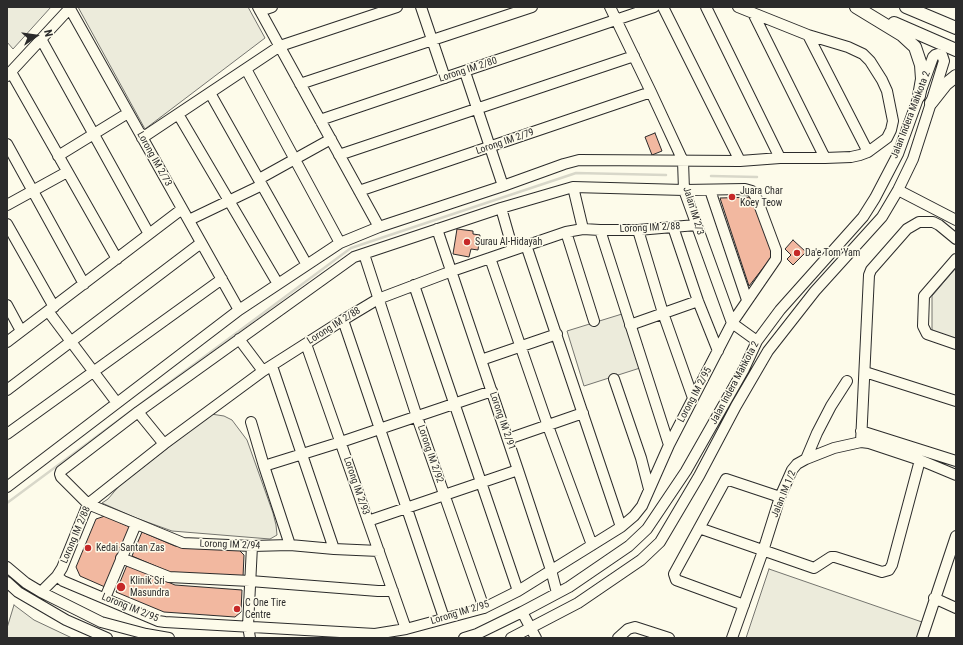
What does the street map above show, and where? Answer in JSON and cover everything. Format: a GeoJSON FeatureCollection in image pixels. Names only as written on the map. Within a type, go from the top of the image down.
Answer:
{"type":"FeatureCollection","features":[{"type":"Feature","properties":{"kind":"main road"},"geometry":{"type":"LineString","coordinates":[[857,7],[956,50]]}},
{"type":"Feature","properties":{"kind":"main road"},"geometry":{"type":"LineString","coordinates":[[857,7],[902,35],[915,48],[922,64],[922,79],[919,96]]}},
{"type":"Feature","properties":{"kind":"main road"},"geometry":{"type":"LineString","coordinates":[[906,7],[956,28]]}},
{"type":"Feature","properties":{"kind":"main road"},"geometry":{"type":"LineString","coordinates":[[932,103],[946,84],[956,76]]}},
{"type":"Feature","properties":{"kind":"street"},"geometry":{"type":"LineString","coordinates":[[272,7],[259,9],[379,227]]}},
{"type":"Feature","properties":{"kind":"street"},"geometry":{"type":"LineString","coordinates":[[142,138],[280,46],[397,7]]}},
{"type":"Feature","properties":{"kind":"street"},"geometry":{"type":"LineString","coordinates":[[421,7],[445,78]]}},
{"type":"Feature","properties":{"kind":"street"},"geometry":{"type":"LineString","coordinates":[[300,84],[532,7]]}},
{"type":"Feature","properties":{"kind":"street","name":"Jalan IM 2/3"},"geometry":{"type":"LineString","coordinates":[[610,7],[683,161],[684,190],[732,324]]}},
{"type":"Feature","properties":{"kind":"street","name":"Lorong IM 2/80"},"geometry":{"type":"LineString","coordinates":[[320,120],[654,7]]}},
{"type":"Feature","properties":{"kind":"street"},"geometry":{"type":"LineString","coordinates":[[663,7],[740,161]]}},
{"type":"Feature","properties":{"kind":"street"},"geometry":{"type":"LineString","coordinates":[[706,7],[780,158]]}},
{"type":"Feature","properties":{"kind":"street"},"geometry":{"type":"LineString","coordinates":[[7,487],[240,310],[340,243],[379,227],[564,164],[580,160],[740,161],[780,158],[825,158],[864,154],[887,138],[893,121],[889,100],[882,80],[870,61],[863,54],[848,47],[808,35],[738,7]]}},
{"type":"Feature","properties":{"kind":"street"},"geometry":{"type":"LineString","coordinates":[[69,8],[9,74],[117,259]]}},
{"type":"Feature","properties":{"kind":"street","name":"Lorong IM 2/73"},"geometry":{"type":"LineString","coordinates":[[69,8],[240,310]]}},
{"type":"Feature","properties":{"kind":"street"},"geometry":{"type":"LineString","coordinates":[[753,13],[825,158]]}},
{"type":"Feature","properties":{"kind":"street"},"geometry":{"type":"LineString","coordinates":[[808,35],[864,154]]}},
{"type":"Feature","properties":{"kind":"street"},"geometry":{"type":"LineString","coordinates":[[42,39],[149,234]]}},
{"type":"Feature","properties":{"kind":"street","name":"Jalan Indera Mahkota 2"},"geometry":{"type":"LineString","coordinates":[[464,638],[477,634],[569,587],[629,546],[647,529],[663,508],[686,471],[744,369],[757,341],[780,310],[863,217],[875,198],[898,154],[933,57],[938,54],[942,55],[944,58],[932,103],[913,159],[898,190],[882,217],[815,291],[768,351],[736,406],[699,476],[660,542],[641,560],[578,603],[511,638]]}},
{"type":"Feature","properties":{"kind":"street"},"geometry":{"type":"LineString","coordinates":[[339,155],[634,56]]}},
{"type":"Feature","properties":{"kind":"street"},"geometry":{"type":"LineString","coordinates":[[246,69],[340,243]]}},
{"type":"Feature","properties":{"kind":"street"},"geometry":{"type":"LineString","coordinates":[[465,72],[503,186]]}},
{"type":"Feature","properties":{"kind":"street","name":"Lorong IM 2/79"},"geometry":{"type":"LineString","coordinates":[[359,191],[651,92]]}},
{"type":"Feature","properties":{"kind":"street"},"geometry":{"type":"LineString","coordinates":[[210,93],[307,265]]}},
{"type":"Feature","properties":{"kind":"street"},"geometry":{"type":"LineString","coordinates":[[58,156],[128,113]]}},
{"type":"Feature","properties":{"kind":"street"},"geometry":{"type":"LineString","coordinates":[[178,114],[278,284]]}},
{"type":"Feature","properties":{"kind":"street"},"geometry":{"type":"LineString","coordinates":[[189,220],[229,201],[295,159],[331,140]]}},
{"type":"Feature","properties":{"kind":"street"},"geometry":{"type":"LineString","coordinates":[[7,144],[84,284]]}},
{"type":"Feature","properties":{"kind":"street"},"geometry":{"type":"LineString","coordinates":[[7,205],[67,172]]}},
{"type":"Feature","properties":{"kind":"street"},"geometry":{"type":"LineString","coordinates":[[573,187],[583,229]]}},
{"type":"Feature","properties":{"kind":"street"},"geometry":{"type":"LineString","coordinates":[[88,504],[61,477],[61,471],[138,412],[239,339],[354,257],[501,208],[573,187],[710,190],[747,300]]}},
{"type":"Feature","properties":{"kind":"street","name":"Lorong IM 2/95"},"geometry":{"type":"LineString","coordinates":[[57,576],[63,581],[158,621],[375,634],[406,629],[484,608],[518,591],[621,527],[634,516],[642,506],[669,445],[732,324],[747,300],[774,264],[776,259],[776,250],[752,191],[745,189],[710,190]]}},
{"type":"Feature","properties":{"kind":"street"},"geometry":{"type":"LineString","coordinates":[[898,190],[956,220]]}},
{"type":"Feature","properties":{"kind":"street"},"geometry":{"type":"LineString","coordinates":[[501,208],[513,250]]}},
{"type":"Feature","properties":{"kind":"street"},"geometry":{"type":"LineString","coordinates":[[7,342],[182,209]]}},
{"type":"Feature","properties":{"kind":"street"},"geometry":{"type":"LineString","coordinates":[[861,442],[868,280],[871,270],[907,229],[919,222],[932,222],[956,239]]}},
{"type":"Feature","properties":{"kind":"street"},"geometry":{"type":"LineString","coordinates":[[7,224],[51,309],[71,342],[117,403]]}},
{"type":"Feature","properties":{"kind":"street","name":"Lorong IM 2/88"},"geometry":{"type":"LineString","coordinates":[[41,592],[57,576],[62,568],[88,504],[164,444],[267,369],[343,320],[378,300],[452,271],[566,232],[583,229],[638,230],[696,225]]}},
{"type":"Feature","properties":{"kind":"street"},"geometry":{"type":"LineString","coordinates":[[672,227],[698,301],[718,351]]}},
{"type":"Feature","properties":{"kind":"street","name":"Lorong IM 2/91"},"geometry":{"type":"LineString","coordinates":[[437,230],[508,439],[551,570],[557,593]]}},
{"type":"Feature","properties":{"kind":"street"},"geometry":{"type":"LineString","coordinates":[[600,230],[669,445]]}},
{"type":"Feature","properties":{"kind":"street"},"geometry":{"type":"LineString","coordinates":[[638,230],[663,312],[693,398]]}},
{"type":"Feature","properties":{"kind":"street"},"geometry":{"type":"LineString","coordinates":[[566,232],[594,321]]}},
{"type":"Feature","properties":{"kind":"street"},"geometry":{"type":"LineString","coordinates":[[7,390],[201,243]]}},
{"type":"Feature","properties":{"kind":"street"},"geometry":{"type":"LineString","coordinates":[[526,245],[621,527]]}},
{"type":"Feature","properties":{"kind":"street","name":"Lorong IM 2/92"},"geometry":{"type":"LineString","coordinates":[[364,254],[417,417],[484,608]]}},
{"type":"Feature","properties":{"kind":"street"},"geometry":{"type":"LineString","coordinates":[[490,258],[548,426],[592,545]]}},
{"type":"Feature","properties":{"kind":"street"},"geometry":{"type":"LineString","coordinates":[[956,259],[924,296],[923,326],[927,334],[956,344]]}},
{"type":"Feature","properties":{"kind":"street"},"geometry":{"type":"LineString","coordinates":[[7,434],[222,278]]}},
{"type":"Feature","properties":{"kind":"street"},"geometry":{"type":"LineString","coordinates":[[414,285],[518,591]]}},
{"type":"Feature","properties":{"kind":"street"},"geometry":{"type":"LineString","coordinates":[[630,325],[663,312],[698,301]]}},
{"type":"Feature","properties":{"kind":"street"},"geometry":{"type":"LineString","coordinates":[[7,306],[21,331]]}},
{"type":"Feature","properties":{"kind":"street"},"geometry":{"type":"LineString","coordinates":[[343,320],[444,618]]}},
{"type":"Feature","properties":{"kind":"street"},"geometry":{"type":"LineString","coordinates":[[732,324],[757,341]]}},
{"type":"Feature","properties":{"kind":"street"},"geometry":{"type":"LineString","coordinates":[[481,360],[557,334]]}},
{"type":"Feature","properties":{"kind":"street"},"geometry":{"type":"LineString","coordinates":[[239,339],[267,369],[302,455],[334,549]]}},
{"type":"Feature","properties":{"kind":"street","name":"Lorong IM 2/93"},"geometry":{"type":"LineString","coordinates":[[306,344],[406,629]]}},
{"type":"Feature","properties":{"kind":"street"},"geometry":{"type":"LineString","coordinates":[[865,372],[956,401]]}},
{"type":"Feature","properties":{"kind":"street"},"geometry":{"type":"LineString","coordinates":[[614,379],[641,458],[649,488]]}},
{"type":"Feature","properties":{"kind":"street"},"geometry":{"type":"LineString","coordinates":[[806,459],[816,433],[830,406],[847,381]]}},
{"type":"Feature","properties":{"kind":"street"},"geometry":{"type":"LineString","coordinates":[[264,466],[302,455],[492,391]]}},
{"type":"Feature","properties":{"kind":"street"},"geometry":{"type":"LineString","coordinates":[[138,412],[164,444]]}},
{"type":"Feature","properties":{"kind":"street"},"geometry":{"type":"LineString","coordinates":[[508,439],[583,413]]}},
{"type":"Feature","properties":{"kind":"street"},"geometry":{"type":"LineString","coordinates":[[251,422],[290,545]]}},
{"type":"Feature","properties":{"kind":"street"},"geometry":{"type":"LineString","coordinates":[[861,431],[956,461]]}},
{"type":"Feature","properties":{"kind":"street","name":"Jalan IM 1/2"},"geometry":{"type":"LineString","coordinates":[[732,638],[780,498],[792,470],[797,464],[834,448],[861,442],[869,443],[920,460],[956,474]]}},
{"type":"Feature","properties":{"kind":"street"},"geometry":{"type":"LineString","coordinates":[[699,528],[814,568],[831,557],[835,557],[882,572],[889,570],[892,565],[920,460]]}},
{"type":"Feature","properties":{"kind":"street"},"geometry":{"type":"LineString","coordinates":[[368,521],[518,470]]}},
{"type":"Feature","properties":{"kind":"street"},"geometry":{"type":"LineString","coordinates":[[744,605],[676,580],[674,574],[726,479],[780,498]]}},
{"type":"Feature","properties":{"kind":"street","name":"Lorong IM 2/94"},"geometry":{"type":"LineString","coordinates":[[88,504],[183,543],[252,546],[290,545],[334,549],[379,550]]}},
{"type":"Feature","properties":{"kind":"street"},"geometry":{"type":"LineString","coordinates":[[105,598],[136,524]]}},
{"type":"Feature","properties":{"kind":"street"},"geometry":{"type":"LineString","coordinates":[[922,638],[934,598],[956,536]]}},
{"type":"Feature","properties":{"kind":"street"},"geometry":{"type":"LineString","coordinates":[[250,638],[248,626],[252,546]]}},
{"type":"Feature","properties":{"kind":"street"},"geometry":{"type":"LineString","coordinates":[[121,558],[168,577],[393,591]]}},
{"type":"Feature","properties":{"kind":"street"},"geometry":{"type":"LineString","coordinates":[[7,567],[26,583],[41,592],[101,622],[146,634],[169,638]]}},
{"type":"Feature","properties":{"kind":"street"},"geometry":{"type":"LineString","coordinates":[[7,582],[18,592],[66,620],[106,638]]}},
{"type":"Feature","properties":{"kind":"street"},"geometry":{"type":"LineString","coordinates":[[7,593],[18,592]]}},
{"type":"Feature","properties":{"kind":"street"},"geometry":{"type":"LineString","coordinates":[[934,598],[956,607]]}},
{"type":"Feature","properties":{"kind":"street"},"geometry":{"type":"LineString","coordinates":[[522,612],[536,638]]}},
{"type":"Feature","properties":{"kind":"street"},"geometry":{"type":"LineString","coordinates":[[618,638],[628,628],[635,627],[669,638]]}},
{"type":"Feature","properties":{"kind":"shaded area"},"geometry":{"type":"Polygon","coordinates":[[[7,7],[51,7],[13,49],[7,42],[7,7]]]}},
{"type":"Feature","properties":{"kind":"shaded area"},"geometry":{"type":"Polygon","coordinates":[[[78,7],[248,7],[265,38],[145,129],[78,7]]]}},
{"type":"Feature","properties":{"kind":"shaded area"},"geometry":{"type":"Polygon","coordinates":[[[956,268],[956,340],[932,333],[932,296],[956,268]]]}},
{"type":"Feature","properties":{"kind":"shaded area"},"geometry":{"type":"Polygon","coordinates":[[[622,314],[640,368],[584,386],[567,331],[622,314]]]}},
{"type":"Feature","properties":{"kind":"shaded area"},"geometry":{"type":"Polygon","coordinates":[[[211,414],[224,416],[232,420],[247,440],[273,513],[277,535],[270,539],[172,531],[136,518],[102,503],[108,499],[119,486],[211,414]]]}},
{"type":"Feature","properties":{"kind":"shaded area"},"geometry":{"type":"Polygon","coordinates":[[[769,569],[922,622],[917,638],[746,638],[769,569]]]}},
{"type":"Feature","properties":{"kind":"shaded area"},"geometry":{"type":"Polygon","coordinates":[[[14,605],[34,620],[72,638],[7,638],[7,628],[14,605]]]}},
{"type":"Feature","properties":{"kind":"building"},"geometry":{"type":"Polygon","coordinates":[[[655,133],[662,151],[652,155],[645,137],[655,133]]]}},
{"type":"Feature","properties":{"kind":"building"},"geometry":{"type":"Polygon","coordinates":[[[754,197],[774,254],[749,286],[720,198],[754,197]]]}},
{"type":"Feature","properties":{"kind":"building","name":"Surau Al-Hidayah"},"geometry":{"type":"Polygon","coordinates":[[[457,229],[473,231],[473,234],[480,235],[478,250],[471,249],[469,257],[453,254],[457,229]]]}},
{"type":"Feature","properties":{"kind":"building","name":"Da'e Tom Yam"},"geometry":{"type":"Polygon","coordinates":[[[793,240],[806,252],[793,265],[787,259],[791,255],[785,249],[793,240]]]}},
{"type":"Feature","properties":{"kind":"building"},"geometry":{"type":"Polygon","coordinates":[[[105,516],[130,527],[105,587],[80,576],[76,567],[96,519],[105,516]]]}},
{"type":"Feature","properties":{"kind":"building"},"geometry":{"type":"Polygon","coordinates":[[[142,532],[175,546],[237,548],[244,555],[243,577],[174,574],[132,556],[142,532]]]}},
{"type":"Feature","properties":{"kind":"building"},"geometry":{"type":"Polygon","coordinates":[[[127,565],[175,585],[242,590],[241,612],[235,617],[164,612],[116,592],[127,565]]]}},
{"type":"Feature","properties":{"kind":"waterway"},"geometry":{"type":"LineString","coordinates":[[7,503],[351,248],[576,173],[666,175]]}},
{"type":"Feature","properties":{"kind":"waterway"},"geometry":{"type":"LineString","coordinates":[[711,176],[757,177]]}},
{"type":"Feature","properties":{"kind":"place","name":"Juara Char Koey Teow"},"geometry":{"type":"Point","coordinates":[732,197]}},
{"type":"Feature","properties":{"kind":"place","name":"Surau Al-Hidayah"},"geometry":{"type":"Point","coordinates":[467,242]}},
{"type":"Feature","properties":{"kind":"place","name":"Da'e Tom Yam"},"geometry":{"type":"Point","coordinates":[797,253]}},
{"type":"Feature","properties":{"kind":"place","name":"Kedai Santan Zas"},"geometry":{"type":"Point","coordinates":[88,548]}},
{"type":"Feature","properties":{"kind":"place","name":"Klinik Sri Masundra"},"geometry":{"type":"Point","coordinates":[121,587]}},
{"type":"Feature","properties":{"kind":"place","name":"C One Tire Centre"},"geometry":{"type":"Point","coordinates":[237,609]}}]}
